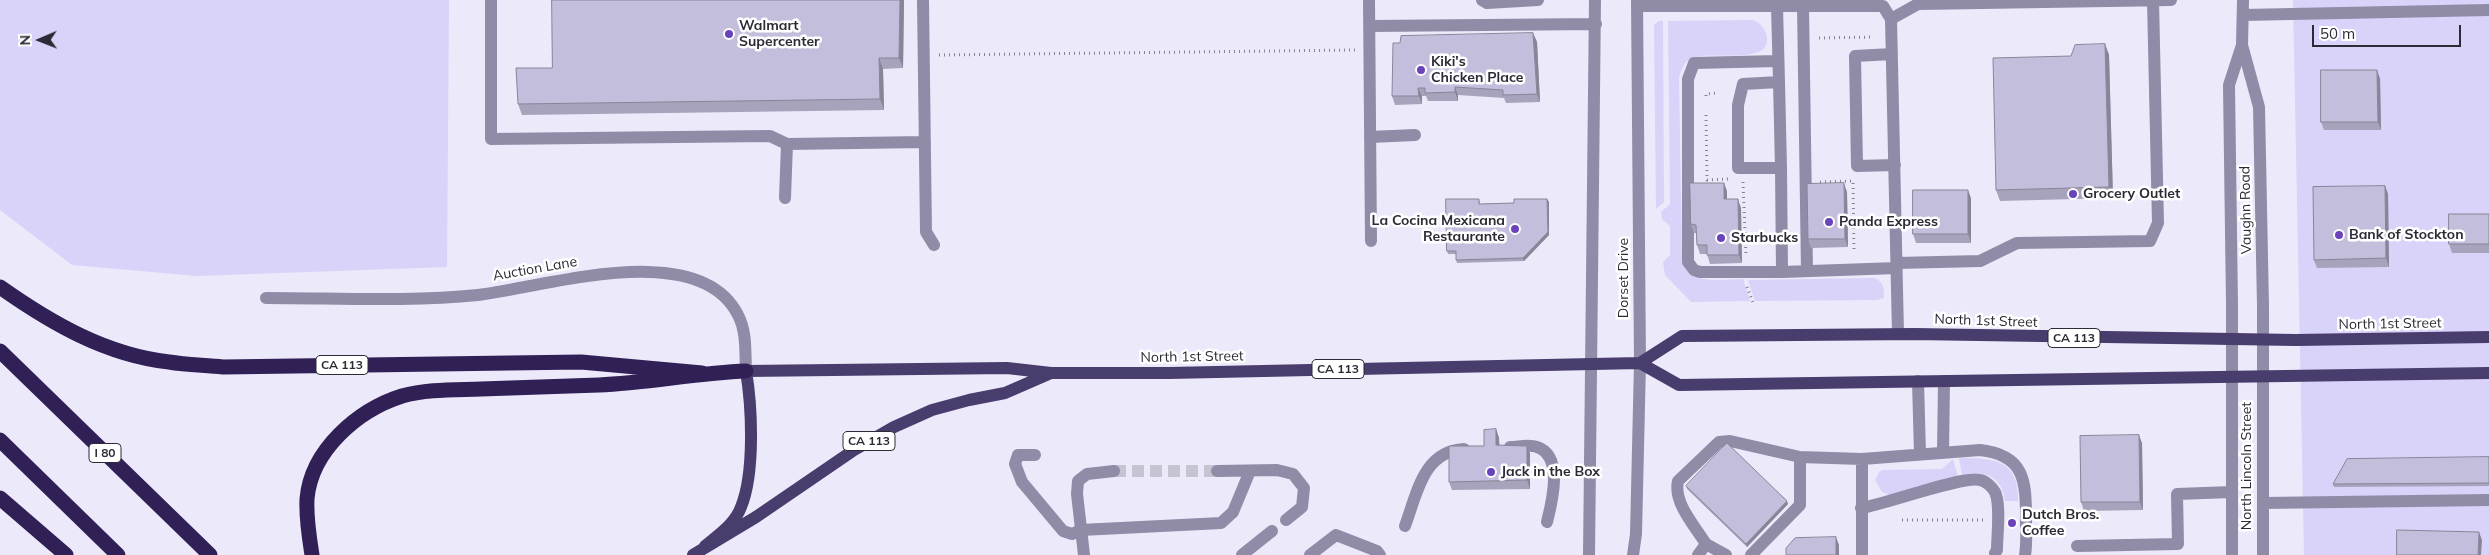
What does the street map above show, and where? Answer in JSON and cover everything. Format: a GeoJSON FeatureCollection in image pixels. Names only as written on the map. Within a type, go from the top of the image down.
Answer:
{"type":"FeatureCollection","features":[{"type":"Feature","properties":{"kind":"highway","name":"CA 113"},"geometry":{"type":"LineString","coordinates":[[0,287],[41,316],[81,337],[123,352],[168,362],[223,366],[581,362],[702,374],[746,371]]}},
{"type":"Feature","properties":{"kind":"highway","name":"I 80"},"geometry":{"type":"LineString","coordinates":[[0,351],[210,555]]}},
{"type":"Feature","properties":{"kind":"highway"},"geometry":{"type":"LineString","coordinates":[[312,555],[307,526],[307,497],[316,467],[339,434],[366,412],[403,396],[442,390],[613,385],[702,374]]}},
{"type":"Feature","properties":{"kind":"highway"},"geometry":{"type":"LineString","coordinates":[[0,440],[118,555]]}},
{"type":"Feature","properties":{"kind":"highway"},"geometry":{"type":"LineString","coordinates":[[0,498],[66,555]]}},
{"type":"Feature","properties":{"kind":"main road","name":"North 1st Street"},"geometry":{"type":"LineString","coordinates":[[746,371],[1007,368],[1051,373],[1591,364],[1640,362],[1682,336],[1898,334],[2232,340],[2489,337]]}},
{"type":"Feature","properties":{"kind":"main road"},"geometry":{"type":"LineString","coordinates":[[1640,362],[1679,385],[2489,373]]}},
{"type":"Feature","properties":{"kind":"main road"},"geometry":{"type":"LineString","coordinates":[[706,546],[732,522],[741,508],[748,485],[751,398],[746,371]]}},
{"type":"Feature","properties":{"kind":"main road","name":"CA 113"},"geometry":{"type":"LineString","coordinates":[[693,555],[756,517],[854,450],[894,427],[932,410],[1005,393],[1051,373]]}},
{"type":"Feature","properties":{"kind":"street"},"geometry":{"type":"LineString","coordinates":[[491,0],[491,139],[770,136],[787,144],[925,142]]}},
{"type":"Feature","properties":{"kind":"street"},"geometry":{"type":"LineString","coordinates":[[922,0],[926,232],[934,245]]}},
{"type":"Feature","properties":{"kind":"street"},"geometry":{"type":"LineString","coordinates":[[1369,0],[1371,241]]}},
{"type":"Feature","properties":{"kind":"street"},"geometry":{"type":"LineString","coordinates":[[1482,0],[1487,2],[1538,0]]}},
{"type":"Feature","properties":{"kind":"street"},"geometry":{"type":"LineString","coordinates":[[1589,555],[1592,113],[1596,24],[1595,0]]}},
{"type":"Feature","properties":{"kind":"street"},"geometry":{"type":"LineString","coordinates":[[1778,61],[1694,63],[1688,79],[1688,262],[1694,270],[1700,272],[1782,272],[1980,261],[2017,243],[2150,242],[2158,223],[2153,0]]}},
{"type":"Feature","properties":{"kind":"street"},"geometry":{"type":"LineString","coordinates":[[1891,19],[1918,4],[2171,0]]}},
{"type":"Feature","properties":{"kind":"street","name":"Vaughn Road"},"geometry":{"type":"LineString","coordinates":[[2243,0],[2242,45],[2259,107],[2262,376]]}},
{"type":"Feature","properties":{"kind":"street"},"geometry":{"type":"LineString","coordinates":[[1638,3],[1883,6],[1891,19],[1898,334]]}},
{"type":"Feature","properties":{"kind":"street","name":"Dorset Drive"},"geometry":{"type":"LineString","coordinates":[[1633,555],[1636,534],[1640,362],[1638,3]]}},
{"type":"Feature","properties":{"kind":"street"},"geometry":{"type":"LineString","coordinates":[[1777,6],[1782,272]]}},
{"type":"Feature","properties":{"kind":"street"},"geometry":{"type":"LineString","coordinates":[[1803,6],[1807,271]]}},
{"type":"Feature","properties":{"kind":"street"},"geometry":{"type":"LineString","coordinates":[[2242,15],[2489,10]]}},
{"type":"Feature","properties":{"kind":"street"},"geometry":{"type":"LineString","coordinates":[[1370,26],[1596,24]]}},
{"type":"Feature","properties":{"kind":"street","name":"Vaughn Road"},"geometry":{"type":"LineString","coordinates":[[2232,377],[2229,86],[2242,45]]}},
{"type":"Feature","properties":{"kind":"street"},"geometry":{"type":"LineString","coordinates":[[1892,54],[1855,56],[1857,166],[1894,165]]}},
{"type":"Feature","properties":{"kind":"street"},"geometry":{"type":"LineString","coordinates":[[1779,82],[1743,84],[1738,105],[1738,168],[1781,168]]}},
{"type":"Feature","properties":{"kind":"street"},"geometry":{"type":"LineString","coordinates":[[1370,137],[1415,135]]}},
{"type":"Feature","properties":{"kind":"street"},"geometry":{"type":"LineString","coordinates":[[785,198],[787,144]]}},
{"type":"Feature","properties":{"kind":"street","name":"Auction Lane"},"geometry":{"type":"LineString","coordinates":[[266,298],[430,298],[479,294],[591,275],[646,272],[686,275],[718,290],[738,314],[745,339],[746,371]]}},
{"type":"Feature","properties":{"kind":"street","name":"North Lincoln Street"},"geometry":{"type":"LineString","coordinates":[[2262,376],[2263,555]]}},
{"type":"Feature","properties":{"kind":"street","name":"North Lincoln Street"},"geometry":{"type":"LineString","coordinates":[[2232,377],[2232,555]]}},
{"type":"Feature","properties":{"kind":"street"},"geometry":{"type":"LineString","coordinates":[[1943,453],[1944,380]]}},
{"type":"Feature","properties":{"kind":"street"},"geometry":{"type":"LineString","coordinates":[[1918,381],[1920,454]]}},
{"type":"Feature","properties":{"kind":"street"},"geometry":{"type":"LineString","coordinates":[[1726,555],[1706,544],[1679,499],[1676,489],[1678,481],[1720,442],[1730,441],[1800,457],[1862,459],[1980,450],[1996,451],[2008,457],[2016,465],[2023,479],[2026,496],[2025,555]]}},
{"type":"Feature","properties":{"kind":"street"},"geometry":{"type":"LineString","coordinates":[[1500,448],[1538,447],[1546,452],[1551,459],[1554,468],[1552,502],[1547,522]]}},
{"type":"Feature","properties":{"kind":"street"},"geometry":{"type":"LineString","coordinates":[[1405,526],[1428,468],[1437,457],[1451,450],[1478,448]]}},
{"type":"Feature","properties":{"kind":"street"},"geometry":{"type":"LineString","coordinates":[[1035,455],[1018,455],[1015,464],[1022,482],[1063,531],[1072,534],[1081,530],[1221,524],[1233,512],[1250,471]]}},
{"type":"Feature","properties":{"kind":"street"},"geometry":{"type":"LineString","coordinates":[[1751,555],[1800,505],[1800,457]]}},
{"type":"Feature","properties":{"kind":"street"},"geometry":{"type":"LineString","coordinates":[[1862,459],[1862,555]]}},
{"type":"Feature","properties":{"kind":"street"},"geometry":{"type":"LineString","coordinates":[[1216,472],[1277,470],[1293,474],[1304,488],[1302,507],[1286,520]]}},
{"type":"Feature","properties":{"kind":"street"},"geometry":{"type":"LineString","coordinates":[[1084,555],[1076,494],[1078,481],[1087,474],[1114,471]]}},
{"type":"Feature","properties":{"kind":"street"},"geometry":{"type":"LineString","coordinates":[[1861,508],[1879,505],[1962,481],[1980,479],[1987,483],[1995,493],[1997,504],[1997,550],[1994,554]]}},
{"type":"Feature","properties":{"kind":"street"},"geometry":{"type":"LineString","coordinates":[[2077,546],[2178,544],[2177,494],[2232,492]]}},
{"type":"Feature","properties":{"kind":"street"},"geometry":{"type":"LineString","coordinates":[[2262,503],[2489,500]]}},
{"type":"Feature","properties":{"kind":"street"},"geometry":{"type":"LineString","coordinates":[[1242,555],[1272,531]]}},
{"type":"Feature","properties":{"kind":"street"},"geometry":{"type":"LineString","coordinates":[[1310,555],[1336,535],[1377,550],[1380,555]]}},
{"type":"Feature","properties":{"kind":"street"},"geometry":{"type":"LineString","coordinates":[[1698,555],[1706,544]]}},
{"type":"Feature","properties":{"kind":"path"},"geometry":{"type":"LineString","coordinates":[[1818,47],[1818,38],[1872,37]]}},
{"type":"Feature","properties":{"kind":"path"},"geometry":{"type":"LineString","coordinates":[[924,55],[1356,50]]}},
{"type":"Feature","properties":{"kind":"path"},"geometry":{"type":"LineString","coordinates":[[1706,103],[1706,94],[1718,93]]}},
{"type":"Feature","properties":{"kind":"path"},"geometry":{"type":"LineString","coordinates":[[1706,113],[1707,180],[1743,179],[1746,284],[1754,305]]}},
{"type":"Feature","properties":{"kind":"path"},"geometry":{"type":"LineString","coordinates":[[1819,173],[1819,182],[1853,181],[1855,253],[1847,253]]}},
{"type":"Feature","properties":{"kind":"path"},"geometry":{"type":"LineString","coordinates":[[1746,256],[1782,255]]}},
{"type":"Feature","properties":{"kind":"path"},"geometry":{"type":"LineString","coordinates":[[1902,520],[1988,520],[1988,504],[1997,504]]}},
{"type":"Feature","properties":{"kind":"shaded area"},"geometry":{"type":"Polygon","coordinates":[[[0,0],[449,0],[447,267],[197,276],[72,265],[0,210],[0,0]]]}},
{"type":"Feature","properties":{"kind":"shaded area"},"geometry":{"type":"Polygon","coordinates":[[[2293,0],[2489,0],[2489,555],[2304,555],[2293,0]]]}},
{"type":"Feature","properties":{"kind":"shaded area"},"geometry":{"type":"Polygon","coordinates":[[[1753,20],[1758,22],[1766,34],[1767,44],[1761,51],[1751,54],[1692,58],[1685,64],[1679,77],[1682,263],[1693,275],[1701,278],[1709,280],[1743,279],[1750,301],[1691,302],[1665,275],[1663,262],[1670,255],[1670,226],[1662,219],[1661,212],[1670,204],[1668,21],[1753,20]]]}},
{"type":"Feature","properties":{"kind":"shaded area"},"geometry":{"type":"Polygon","coordinates":[[[1659,21],[1663,21],[1664,202],[1656,209],[1654,25],[1659,21]]]}},
{"type":"Feature","properties":{"kind":"shaded area"},"geometry":{"type":"Polygon","coordinates":[[[1874,278],[1882,283],[1884,298],[1877,300],[1755,301],[1748,280],[1874,278]]]}},
{"type":"Feature","properties":{"kind":"shaded area"},"geometry":{"type":"Polygon","coordinates":[[[1959,458],[1993,461],[2009,469],[2017,487],[2018,501],[2005,501],[2000,486],[1991,477],[1977,473],[1962,475],[1959,458]]]}},
{"type":"Feature","properties":{"kind":"shaded area"},"geometry":{"type":"Polygon","coordinates":[[[1953,459],[1958,477],[1890,495],[1882,492],[1875,480],[1879,472],[1883,470],[1942,469],[1953,459]]]}},
{"type":"Feature","properties":{"kind":"building","name":"Walmart Supercenter"},"geometry":{"type":"Polygon","coordinates":[[[552,0],[900,0],[899,58],[879,58],[880,99],[518,104],[516,68],[552,68],[552,0]]]}},
{"type":"Feature","properties":{"kind":"building"},"geometry":{"type":"Polygon","coordinates":[[[1533,33],[1537,94],[1503,95],[1503,90],[1455,87],[1455,92],[1425,93],[1425,88],[1418,88],[1419,96],[1392,96],[1393,43],[1400,43],[1401,36],[1533,33]]]}},
{"type":"Feature","properties":{"kind":"building"},"geometry":{"type":"Polygon","coordinates":[[[2105,44],[2109,187],[1996,190],[1993,58],[2071,56],[2075,45],[2105,44]]]}},
{"type":"Feature","properties":{"kind":"building"},"geometry":{"type":"Polygon","coordinates":[[[2321,70],[2377,70],[2378,122],[2321,122],[2321,70]]]}},
{"type":"Feature","properties":{"kind":"building"},"geometry":{"type":"Polygon","coordinates":[[[1690,183],[1724,183],[1724,199],[1738,199],[1739,255],[1707,255],[1707,245],[1697,245],[1696,225],[1691,224],[1690,183]]]}},
{"type":"Feature","properties":{"kind":"building"},"geometry":{"type":"Polygon","coordinates":[[[1844,183],[1845,239],[1808,239],[1807,184],[1844,183]]]}},
{"type":"Feature","properties":{"kind":"building"},"geometry":{"type":"Polygon","coordinates":[[[2385,186],[2386,258],[2314,260],[2313,187],[2385,186]]]}},
{"type":"Feature","properties":{"kind":"building"},"geometry":{"type":"Polygon","coordinates":[[[1913,190],[1968,190],[1968,234],[1913,234],[1913,190]]]}},
{"type":"Feature","properties":{"kind":"building"},"geometry":{"type":"Polygon","coordinates":[[[1446,199],[1479,199],[1479,204],[1514,203],[1514,199],[1547,199],[1548,232],[1523,258],[1456,260],[1456,251],[1447,251],[1446,199]]]}},
{"type":"Feature","properties":{"kind":"building"},"geometry":{"type":"Polygon","coordinates":[[[2449,214],[2489,214],[2489,244],[2449,244],[2449,214]]]}},
{"type":"Feature","properties":{"kind":"building","name":"Jack in the Box"},"geometry":{"type":"Polygon","coordinates":[[[1496,429],[1496,445],[1527,446],[1527,480],[1449,482],[1449,446],[1484,446],[1484,430],[1496,429]]]}},
{"type":"Feature","properties":{"kind":"building"},"geometry":{"type":"Polygon","coordinates":[[[2139,435],[2140,502],[2081,502],[2080,436],[2139,435]]]}},
{"type":"Feature","properties":{"kind":"building"},"geometry":{"type":"Polygon","coordinates":[[[1727,443],[1787,501],[1746,544],[1686,486],[1727,443]]]}},
{"type":"Feature","properties":{"kind":"building"},"geometry":{"type":"Polygon","coordinates":[[[2489,457],[2489,483],[2333,484],[2347,459],[2489,457]]]}},
{"type":"Feature","properties":{"kind":"building"},"geometry":{"type":"Polygon","coordinates":[[[2397,530],[2479,532],[2478,555],[2397,555],[2397,530]]]}},
{"type":"Feature","properties":{"kind":"building"},"geometry":{"type":"Polygon","coordinates":[[[1836,537],[1836,555],[1786,555],[1786,548],[1795,538],[1836,537]]]}},
{"type":"Feature","properties":{"kind":"tunnel"},"geometry":{"type":"LineString","coordinates":[[1114,471],[1217,471]]}},
{"type":"Feature","properties":{"kind":"place","name":"Walmart Supercenter"},"geometry":{"type":"Point","coordinates":[729,34]}},
{"type":"Feature","properties":{"kind":"place","name":"Kiki's Chicken Place"},"geometry":{"type":"Point","coordinates":[1421,70]}},
{"type":"Feature","properties":{"kind":"place","name":"Grocery Outlet"},"geometry":{"type":"Point","coordinates":[2073,194]}},
{"type":"Feature","properties":{"kind":"place","name":"Panda Express"},"geometry":{"type":"Point","coordinates":[1829,222]}},
{"type":"Feature","properties":{"kind":"place","name":"La Cocina Mexicana Restaurante"},"geometry":{"type":"Point","coordinates":[1515,229]}},
{"type":"Feature","properties":{"kind":"place","name":"Bank of Stockton"},"geometry":{"type":"Point","coordinates":[2339,235]}},
{"type":"Feature","properties":{"kind":"place","name":"Starbucks"},"geometry":{"type":"Point","coordinates":[1721,238]}},
{"type":"Feature","properties":{"kind":"place","name":"Jack in the Box"},"geometry":{"type":"Point","coordinates":[1491,472]}},
{"type":"Feature","properties":{"kind":"place","name":"Dutch Bros. Coffee"},"geometry":{"type":"Point","coordinates":[2012,523]}}]}
